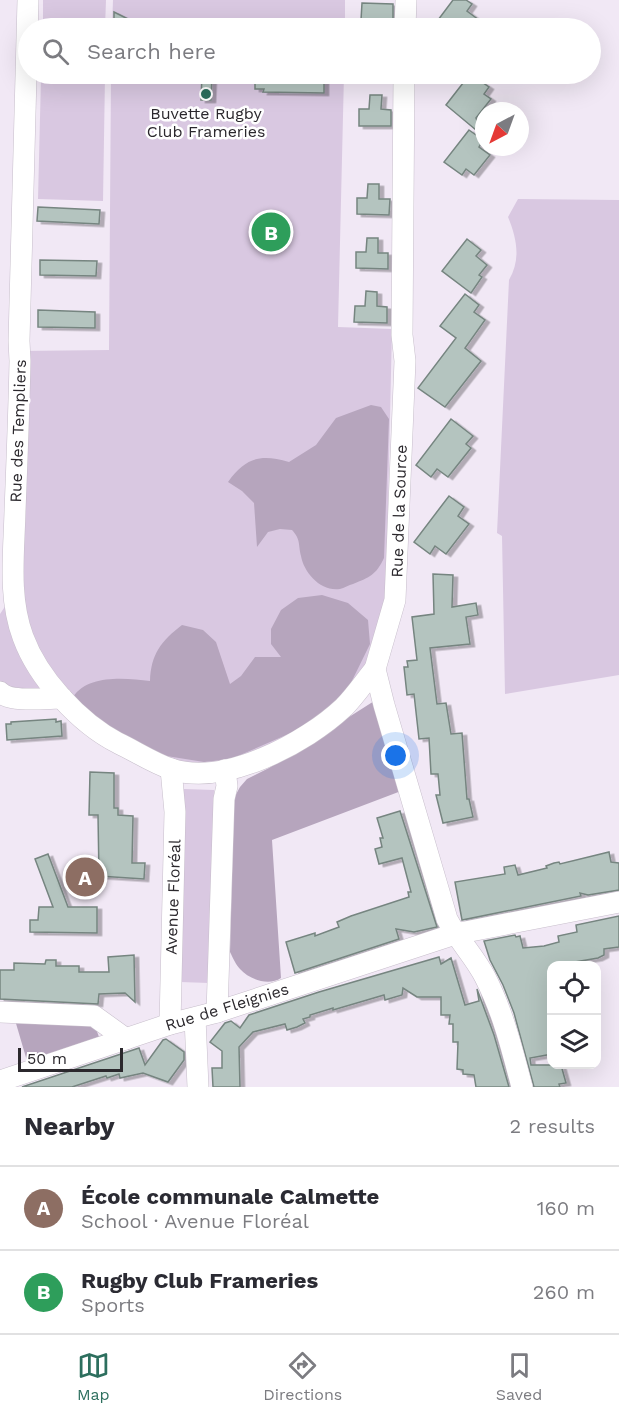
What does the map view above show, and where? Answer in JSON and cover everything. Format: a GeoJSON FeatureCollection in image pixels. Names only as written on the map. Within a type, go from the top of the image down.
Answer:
{"type":"FeatureCollection","features":[{"type":"Feature","properties":{"kind":"street","name":"Rue des Templiers"},"geometry":{"type":"LineString","coordinates":[[28,0],[28,18]]}},
{"type":"Feature","properties":{"kind":"street"},"geometry":{"type":"LineString","coordinates":[[405,18],[406,0]]}},
{"type":"Feature","properties":{"kind":"street","name":"Rue des Templiers"},"geometry":{"type":"LineString","coordinates":[[26,84],[12,596],[23,638],[45,678],[62,698],[104,735],[181,771]]}},
{"type":"Feature","properties":{"kind":"street","name":"Rue de la Source"},"geometry":{"type":"LineString","coordinates":[[375,669],[395,600],[405,361],[402,335],[404,84]]}},
{"type":"Feature","properties":{"kind":"street"},"geometry":{"type":"LineString","coordinates":[[0,614],[12,596]]}},
{"type":"Feature","properties":{"kind":"street"},"geometry":{"type":"LineString","coordinates":[[181,771],[225,770],[270,755],[312,732],[346,705],[375,669]]}},
{"type":"Feature","properties":{"kind":"street"},"geometry":{"type":"LineString","coordinates":[[375,669],[447,919],[484,975],[502,1014],[522,1087]]}},
{"type":"Feature","properties":{"kind":"street"},"geometry":{"type":"LineString","coordinates":[[0,692],[10,699],[62,698]]}},
{"type":"Feature","properties":{"kind":"street"},"geometry":{"type":"LineString","coordinates":[[218,1012],[224,800],[227,786],[225,770]]}},
{"type":"Feature","properties":{"kind":"street","name":"Avenue Floréal"},"geometry":{"type":"LineString","coordinates":[[170,1024],[175,812],[181,771]]}},
{"type":"Feature","properties":{"kind":"street","name":"Rue de Fleignies"},"geometry":{"type":"LineString","coordinates":[[0,1081],[170,1024],[218,1012],[455,934],[619,902]]}},
{"type":"Feature","properties":{"kind":"street"},"geometry":{"type":"LineString","coordinates":[[0,1012],[94,1016],[126,1039]]}},
{"type":"Feature","properties":{"kind":"street"},"geometry":{"type":"LineString","coordinates":[[195,1017],[198,1087]]}},
{"type":"Feature","properties":{"kind":"shaded area"},"geometry":{"type":"Polygon","coordinates":[[[43,0],[106,0],[105,18],[43,18],[43,0]]]}},
{"type":"Feature","properties":{"kind":"shaded area"},"geometry":{"type":"Polygon","coordinates":[[[113,0],[345,0],[345,18],[112,18],[113,0]]]}},
{"type":"Feature","properties":{"kind":"shaded area"},"geometry":{"type":"Polygon","coordinates":[[[41,84],[105,84],[103,201],[38,199],[41,84]]]}},
{"type":"Feature","properties":{"kind":"shaded area"},"geometry":{"type":"Polygon","coordinates":[[[111,84],[344,84],[338,327],[392,329],[386,595],[359,687],[312,733],[191,772],[62,698],[0,692],[0,614],[12,596],[20,351],[109,350],[111,84]]]}},
{"type":"Feature","properties":{"kind":"shaded area"},"geometry":{"type":"Polygon","coordinates":[[[518,199],[619,200],[619,675],[505,694],[502,536],[497,533],[509,280],[516,257],[514,233],[508,217],[518,199]]]}},
{"type":"Feature","properties":{"kind":"shaded area"},"geometry":{"type":"Polygon","coordinates":[[[371,405],[381,407],[389,419],[384,558],[375,572],[368,577],[342,589],[326,588],[314,580],[306,569],[298,539],[292,530],[280,529],[268,532],[257,547],[254,503],[228,482],[241,467],[255,460],[270,458],[289,462],[316,445],[336,418],[371,405]]]}},
{"type":"Feature","properties":{"kind":"shaded area"},"geometry":{"type":"Polygon","coordinates":[[[322,595],[348,603],[368,620],[370,644],[347,691],[323,715],[300,729],[231,759],[204,762],[154,754],[102,725],[73,697],[88,684],[98,681],[130,679],[150,681],[152,663],[158,649],[182,625],[203,630],[216,642],[230,684],[241,676],[255,657],[281,657],[271,644],[271,629],[281,610],[298,598],[322,595]]]}},
{"type":"Feature","properties":{"kind":"shaded area"},"geometry":{"type":"Polygon","coordinates":[[[382,696],[409,788],[272,840],[281,978],[271,982],[254,979],[240,969],[230,952],[234,798],[247,779],[269,768],[382,696]]]}},
{"type":"Feature","properties":{"kind":"shaded area"},"geometry":{"type":"Polygon","coordinates":[[[184,789],[214,790],[209,983],[180,982],[184,789]]]}},
{"type":"Feature","properties":{"kind":"shaded area"},"geometry":{"type":"Polygon","coordinates":[[[15,1020],[94,1023],[99,1037],[27,1061],[15,1020]]]}},
{"type":"Feature","properties":{"kind":"building"},"geometry":{"type":"Polygon","coordinates":[[[453,0],[466,0],[472,4],[467,11],[476,18],[440,18],[453,0]]]}},
{"type":"Feature","properties":{"kind":"building"},"geometry":{"type":"Polygon","coordinates":[[[362,3],[393,4],[393,18],[361,18],[362,3]]]}},
{"type":"Feature","properties":{"kind":"building"},"geometry":{"type":"Polygon","coordinates":[[[114,12],[126,18],[114,18],[114,12]]]}},
{"type":"Feature","properties":{"kind":"building","name":"Buvette Rugby Club Frameries"},"geometry":{"type":"Polygon","coordinates":[[[202,84],[212,84],[211,100],[201,100],[202,84]]]}},
{"type":"Feature","properties":{"kind":"building"},"geometry":{"type":"Polygon","coordinates":[[[255,84],[324,84],[324,93],[263,92],[264,89],[255,89],[255,84]]]}},
{"type":"Feature","properties":{"kind":"building"},"geometry":{"type":"Polygon","coordinates":[[[462,84],[485,84],[489,87],[484,94],[491,99],[489,102],[475,102],[475,129],[446,105],[462,84]]]}},
{"type":"Feature","properties":{"kind":"building"},"geometry":{"type":"Polygon","coordinates":[[[370,95],[382,95],[381,109],[391,110],[391,126],[359,126],[359,109],[369,109],[370,95]]]}},
{"type":"Feature","properties":{"kind":"building"},"geometry":{"type":"Polygon","coordinates":[[[469,130],[475,134],[475,156],[489,156],[474,175],[466,169],[462,175],[444,162],[469,130]]]}},
{"type":"Feature","properties":{"kind":"building"},"geometry":{"type":"Polygon","coordinates":[[[368,184],[379,184],[379,199],[390,199],[389,215],[357,214],[357,198],[367,198],[368,184]]]}},
{"type":"Feature","properties":{"kind":"building"},"geometry":{"type":"Polygon","coordinates":[[[38,207],[100,210],[99,224],[37,221],[38,207]]]}},
{"type":"Feature","properties":{"kind":"building"},"geometry":{"type":"Polygon","coordinates":[[[367,238],[378,238],[378,253],[388,253],[388,269],[356,268],[356,252],[366,252],[367,238]]]}},
{"type":"Feature","properties":{"kind":"building"},"geometry":{"type":"Polygon","coordinates":[[[467,239],[481,250],[476,256],[487,265],[479,275],[482,277],[471,293],[442,271],[467,239]]]}},
{"type":"Feature","properties":{"kind":"building"},"geometry":{"type":"Polygon","coordinates":[[[40,260],[97,261],[96,276],[40,275],[40,260]]]}},
{"type":"Feature","properties":{"kind":"building"},"geometry":{"type":"Polygon","coordinates":[[[366,291],[377,292],[377,306],[387,307],[387,323],[354,322],[355,306],[365,306],[366,291]]]}},
{"type":"Feature","properties":{"kind":"building"},"geometry":{"type":"Polygon","coordinates":[[[465,294],[479,305],[474,312],[485,320],[465,348],[481,361],[445,407],[418,388],[456,338],[440,326],[465,294]]]}},
{"type":"Feature","properties":{"kind":"building"},"geometry":{"type":"Polygon","coordinates":[[[38,310],[95,312],[95,328],[38,327],[38,310]]]}},
{"type":"Feature","properties":{"kind":"building"},"geometry":{"type":"Polygon","coordinates":[[[451,419],[473,436],[466,444],[471,448],[448,477],[437,469],[431,477],[416,465],[451,419]]]}},
{"type":"Feature","properties":{"kind":"building"},"geometry":{"type":"Polygon","coordinates":[[[449,496],[464,507],[458,516],[469,524],[446,554],[435,546],[430,554],[414,542],[449,496]]]}},
{"type":"Feature","properties":{"kind":"building"},"geometry":{"type":"Polygon","coordinates":[[[433,574],[453,575],[452,607],[476,603],[478,615],[466,617],[470,644],[430,648],[437,704],[446,703],[451,734],[462,733],[467,799],[469,799],[473,817],[443,823],[436,795],[440,795],[438,774],[431,774],[429,738],[419,739],[414,694],[407,695],[404,667],[408,667],[407,661],[417,660],[412,617],[434,614],[433,574]]]}},
{"type":"Feature","properties":{"kind":"building"},"geometry":{"type":"Polygon","coordinates":[[[56,719],[56,722],[61,721],[62,736],[7,740],[6,724],[56,719]]]}},
{"type":"Feature","properties":{"kind":"building"},"geometry":{"type":"Polygon","coordinates":[[[90,772],[114,773],[114,808],[118,808],[118,815],[133,816],[132,863],[145,863],[144,879],[99,876],[98,815],[89,815],[90,772]]]}},
{"type":"Feature","properties":{"kind":"building"},"geometry":{"type":"Polygon","coordinates":[[[400,811],[437,927],[414,932],[396,929],[399,939],[295,973],[286,942],[315,933],[315,936],[339,927],[337,922],[351,916],[409,897],[408,892],[411,892],[402,858],[379,864],[375,849],[382,847],[380,838],[383,838],[377,818],[400,811]]]}},
{"type":"Feature","properties":{"kind":"building"},"geometry":{"type":"Polygon","coordinates":[[[609,852],[611,862],[619,863],[619,890],[588,895],[580,893],[581,896],[462,920],[455,882],[505,874],[504,867],[515,865],[518,875],[547,868],[546,866],[554,863],[559,862],[560,864],[609,852]]]}},
{"type":"Feature","properties":{"kind":"building"},"geometry":{"type":"Polygon","coordinates":[[[48,854],[68,907],[97,907],[97,933],[30,932],[30,920],[38,920],[39,907],[53,907],[35,859],[48,854]]]}},
{"type":"Feature","properties":{"kind":"building"},"geometry":{"type":"Polygon","coordinates":[[[619,916],[619,947],[604,949],[604,955],[598,958],[581,961],[547,961],[547,1055],[530,1058],[531,1065],[547,1065],[547,1069],[562,1069],[566,1083],[559,1084],[560,1087],[534,1087],[514,1013],[484,941],[515,935],[520,936],[523,948],[544,946],[559,942],[558,936],[577,932],[576,925],[619,916]]]}},
{"type":"Feature","properties":{"kind":"building"},"geometry":{"type":"Polygon","coordinates":[[[134,955],[135,1002],[125,993],[99,994],[98,1004],[0,999],[0,970],[14,970],[14,963],[45,964],[46,960],[56,960],[56,966],[79,966],[79,972],[109,972],[108,957],[134,955]]]}},
{"type":"Feature","properties":{"kind":"building"},"geometry":{"type":"Polygon","coordinates":[[[439,957],[441,964],[451,958],[465,1005],[479,1001],[477,989],[494,1035],[509,1087],[476,1087],[474,1075],[463,1074],[463,1070],[457,1069],[458,1042],[453,1042],[453,1024],[449,1024],[450,1015],[441,1015],[441,997],[417,997],[403,988],[402,995],[385,1000],[384,995],[310,1015],[303,1019],[305,1023],[287,1030],[285,1024],[253,1032],[239,1047],[240,1087],[213,1087],[212,1068],[222,1068],[222,1051],[210,1042],[225,1023],[231,1021],[240,1028],[249,1015],[439,957]]]}},
{"type":"Feature","properties":{"kind":"building"},"geometry":{"type":"Polygon","coordinates":[[[166,1039],[184,1052],[184,1060],[168,1082],[143,1073],[120,1078],[119,1074],[107,1078],[106,1076],[72,1087],[22,1087],[139,1048],[145,1065],[166,1039]]]}},
{"type":"Feature","properties":{"kind":"place","name":"Buvette Rugby Club Frameries"},"geometry":{"type":"Point","coordinates":[206,94]}},
{"type":"Feature","properties":{"kind":"place","name":"Rugby Club Frameries"},"geometry":{"type":"Point","coordinates":[271,232]}},
{"type":"Feature","properties":{"kind":"place","name":"École communale Calmette"},"geometry":{"type":"Point","coordinates":[85,877]}}]}
